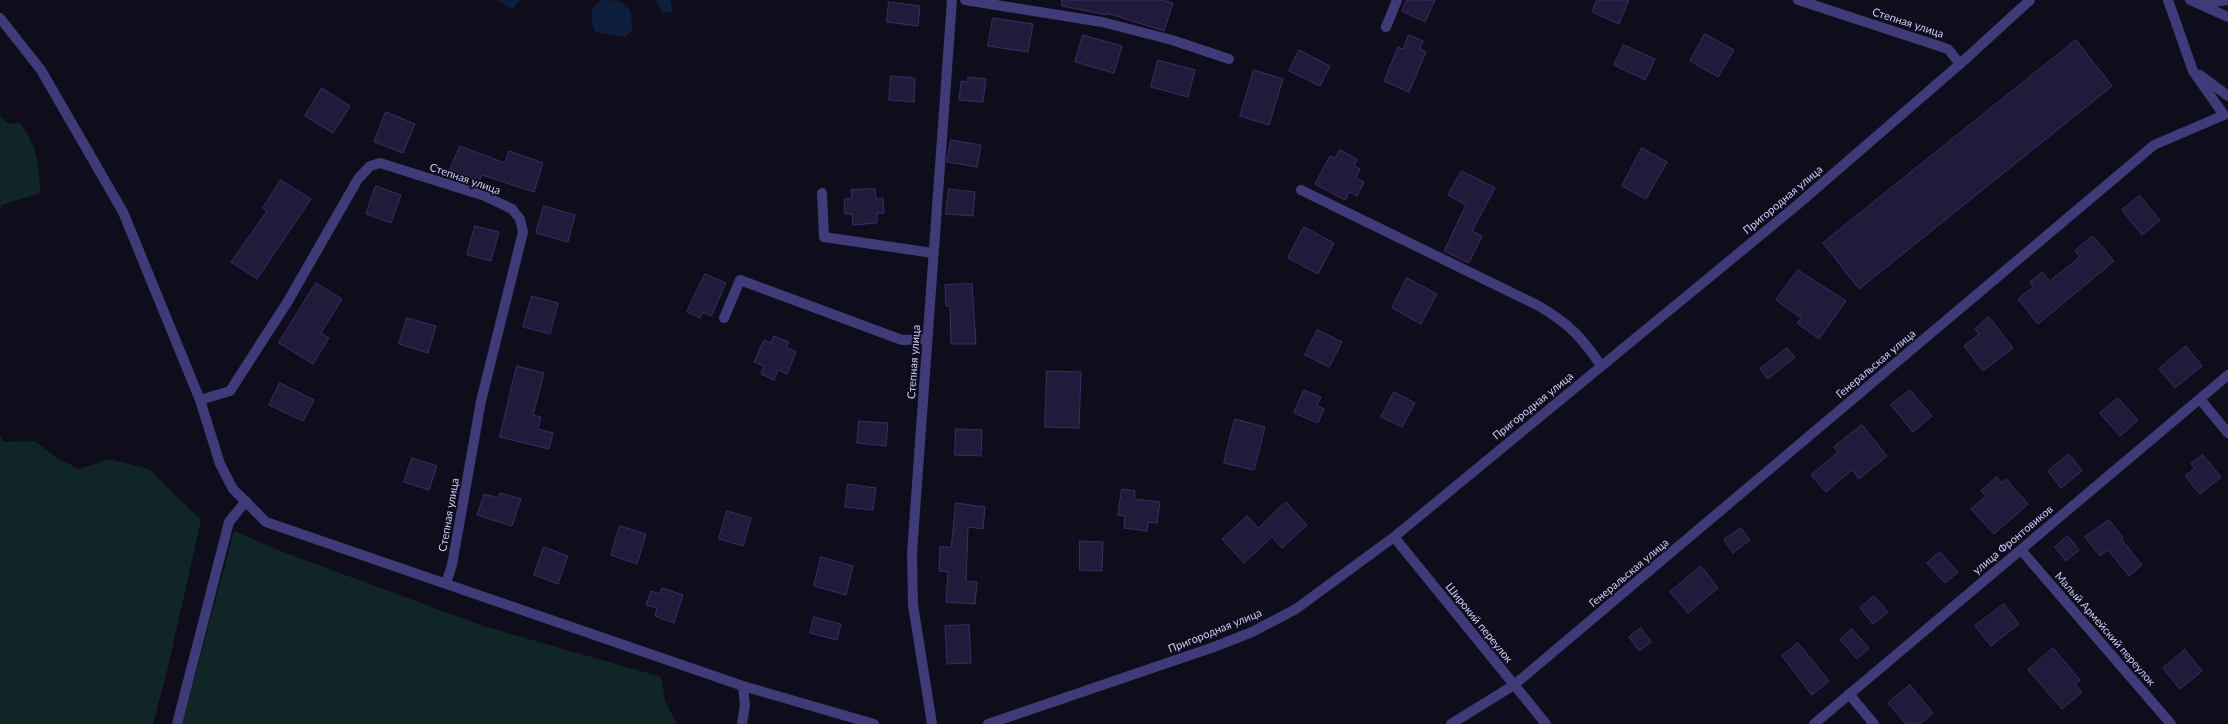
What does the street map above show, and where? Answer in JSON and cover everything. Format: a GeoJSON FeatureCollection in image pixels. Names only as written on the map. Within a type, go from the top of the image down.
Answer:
{"type":"FeatureCollection","features":[{"type":"Feature","properties":{"kind":"street","name":"Степная улица"},"geometry":{"type":"LineString","coordinates":[[932,724],[913,605],[912,553],[952,0]]}},
{"type":"Feature","properties":{"kind":"street"},"geometry":{"type":"LineString","coordinates":[[965,0],[1102,22],[1172,40],[1230,59]]}},
{"type":"Feature","properties":{"kind":"street"},"geometry":{"type":"LineString","coordinates":[[1386,27],[1397,0]]}},
{"type":"Feature","properties":{"kind":"street","name":"Степная улица"},"geometry":{"type":"LineString","coordinates":[[1798,0],[1948,49],[1960,64]]}},
{"type":"Feature","properties":{"kind":"street","name":"Пригородная улица"},"geometry":{"type":"LineString","coordinates":[[988,724],[1154,668],[1252,632],[1296,609],[1394,537],[1796,206],[1960,64],[2030,0]]}},
{"type":"Feature","properties":{"kind":"street","name":"Генеральская улица"},"geometry":{"type":"LineString","coordinates":[[1451,724],[1514,685],[2154,145],[2226,118],[2193,71],[2168,0]]}},
{"type":"Feature","properties":{"kind":"street"},"geometry":{"type":"LineString","coordinates":[[2193,2],[2228,0]]}},
{"type":"Feature","properties":{"kind":"street"},"geometry":{"type":"LineString","coordinates":[[2193,2],[2228,17]]}},
{"type":"Feature","properties":{"kind":"street"},"geometry":{"type":"LineString","coordinates":[[0,18],[41,70],[123,212],[200,400],[220,464],[233,489],[266,522],[743,686],[874,724]]}},
{"type":"Feature","properties":{"kind":"street"},"geometry":{"type":"LineString","coordinates":[[2193,71],[2228,96]]}},
{"type":"Feature","properties":{"kind":"street","name":"Степная улица"},"geometry":{"type":"LineString","coordinates":[[200,400],[230,390],[288,301],[358,179],[370,166],[380,163],[485,196],[512,209],[520,219],[523,232],[482,401],[452,565],[446,583]]}},
{"type":"Feature","properties":{"kind":"street"},"geometry":{"type":"LineString","coordinates":[[1301,190],[1540,306],[1565,321],[1586,343],[1602,366]]}},
{"type":"Feature","properties":{"kind":"street"},"geometry":{"type":"LineString","coordinates":[[822,192],[824,237],[933,253]]}},
{"type":"Feature","properties":{"kind":"street"},"geometry":{"type":"LineString","coordinates":[[724,318],[740,280],[902,340],[927,340]]}},
{"type":"Feature","properties":{"kind":"street","name":"улица Фронтовиков"},"geometry":{"type":"LineString","coordinates":[[1814,724],[2228,375]]}},
{"type":"Feature","properties":{"kind":"street"},"geometry":{"type":"LineString","coordinates":[[2200,399],[2228,433]]}},
{"type":"Feature","properties":{"kind":"street"},"geometry":{"type":"LineString","coordinates":[[178,724],[229,522],[246,501]]}},
{"type":"Feature","properties":{"kind":"street","name":"Широкий переулок"},"geometry":{"type":"LineString","coordinates":[[1394,537],[1546,724]]}},
{"type":"Feature","properties":{"kind":"street","name":"Малый Армейский переулок"},"geometry":{"type":"LineString","coordinates":[[2021,550],[2170,724]]}},
{"type":"Feature","properties":{"kind":"street"},"geometry":{"type":"LineString","coordinates":[[742,724],[745,705],[743,686]]}},
{"type":"Feature","properties":{"kind":"street"},"geometry":{"type":"LineString","coordinates":[[1849,694],[1874,724]]}},
{"type":"Feature","properties":{"kind":"green space"},"geometry":{"type":"Polygon","coordinates":[[[0,116],[9,124],[19,122],[30,139],[38,164],[40,193],[2,205],[0,209],[0,116]]]}},
{"type":"Feature","properties":{"kind":"green space"},"geometry":{"type":"Polygon","coordinates":[[[0,436],[4,442],[35,441],[55,457],[79,469],[109,459],[149,469],[201,520],[168,667],[153,724],[0,724],[0,436]]]}},
{"type":"Feature","properties":{"kind":"green space"},"geometry":{"type":"Polygon","coordinates":[[[234,531],[286,553],[483,626],[661,677],[665,701],[677,724],[182,724],[234,531]]]}},
{"type":"Feature","properties":{"kind":"water"},"geometry":{"type":"Polygon","coordinates":[[[498,0],[520,0],[512,10],[498,0]]]}},
{"type":"Feature","properties":{"kind":"water"},"geometry":{"type":"Polygon","coordinates":[[[601,0],[617,1],[626,5],[629,9],[632,22],[632,31],[625,37],[596,32],[592,14],[594,6],[601,0]]]}},
{"type":"Feature","properties":{"kind":"water"},"geometry":{"type":"Polygon","coordinates":[[[656,0],[670,0],[673,12],[663,13],[656,0]]]}},
{"type":"Feature","properties":{"kind":"building"},"geometry":{"type":"Polygon","coordinates":[[[1062,0],[1162,0],[1173,3],[1164,31],[1107,13],[1107,15],[1062,6],[1062,0]]]}},
{"type":"Feature","properties":{"kind":"building"},"geometry":{"type":"Polygon","coordinates":[[[1407,0],[1435,0],[1425,22],[1402,11],[1407,0]]]}},
{"type":"Feature","properties":{"kind":"building"},"geometry":{"type":"Polygon","coordinates":[[[1597,0],[1629,0],[1619,24],[1592,12],[1597,0]]]}},
{"type":"Feature","properties":{"kind":"building"},"geometry":{"type":"Polygon","coordinates":[[[889,2],[920,6],[918,26],[887,22],[889,2]]]}},
{"type":"Feature","properties":{"kind":"building"},"geometry":{"type":"Polygon","coordinates":[[[993,18],[1033,24],[1028,52],[988,46],[993,18]]]}},
{"type":"Feature","properties":{"kind":"building"},"geometry":{"type":"Polygon","coordinates":[[[1705,34],[1734,50],[1718,77],[1690,61],[1705,34]]]}},
{"type":"Feature","properties":{"kind":"building"},"geometry":{"type":"Polygon","coordinates":[[[1083,35],[1122,46],[1114,73],[1075,62],[1083,35]]]}},
{"type":"Feature","properties":{"kind":"building"},"geometry":{"type":"Polygon","coordinates":[[[1409,35],[1423,41],[1420,49],[1426,52],[1409,92],[1384,81],[1398,47],[1403,49],[1409,35]]]}},
{"type":"Feature","properties":{"kind":"building"},"geometry":{"type":"Polygon","coordinates":[[[2076,40],[2112,86],[1859,289],[1823,243],[2076,40]]]}},
{"type":"Feature","properties":{"kind":"building"},"geometry":{"type":"Polygon","coordinates":[[[1624,45],[1655,59],[1645,80],[1614,65],[1624,45]]]}},
{"type":"Feature","properties":{"kind":"building"},"geometry":{"type":"Polygon","coordinates":[[[1299,50],[1330,66],[1320,86],[1289,71],[1299,50]]]}},
{"type":"Feature","properties":{"kind":"building"},"geometry":{"type":"Polygon","coordinates":[[[1158,60],[1195,70],[1188,97],[1151,87],[1158,60]]]}},
{"type":"Feature","properties":{"kind":"building"},"geometry":{"type":"Polygon","coordinates":[[[1254,70],[1283,79],[1269,125],[1240,116],[1254,70]]]}},
{"type":"Feature","properties":{"kind":"building"},"geometry":{"type":"Polygon","coordinates":[[[891,76],[915,78],[914,102],[889,100],[891,76]]]}},
{"type":"Feature","properties":{"kind":"building"},"geometry":{"type":"Polygon","coordinates":[[[968,77],[986,79],[983,102],[959,100],[961,81],[968,82],[968,77]]]}},
{"type":"Feature","properties":{"kind":"building"},"geometry":{"type":"Polygon","coordinates":[[[322,88],[350,106],[333,133],[305,116],[322,88]]]}},
{"type":"Feature","properties":{"kind":"building"},"geometry":{"type":"Polygon","coordinates":[[[386,112],[415,124],[403,153],[374,142],[386,112]]]}},
{"type":"Feature","properties":{"kind":"building"},"geometry":{"type":"Polygon","coordinates":[[[951,140],[981,145],[977,167],[947,162],[951,140]]]}},
{"type":"Feature","properties":{"kind":"building"},"geometry":{"type":"Polygon","coordinates":[[[460,146],[505,163],[509,151],[543,163],[534,192],[482,175],[479,181],[450,170],[460,146]]]}},
{"type":"Feature","properties":{"kind":"building"},"geometry":{"type":"Polygon","coordinates":[[[1642,148],[1667,162],[1646,199],[1622,186],[1642,148]]]}},
{"type":"Feature","properties":{"kind":"building"},"geometry":{"type":"Polygon","coordinates":[[[1340,150],[1357,159],[1354,166],[1360,169],[1356,178],[1364,182],[1357,196],[1349,192],[1345,200],[1315,184],[1330,156],[1335,158],[1340,150]]]}},
{"type":"Feature","properties":{"kind":"building"},"geometry":{"type":"Polygon","coordinates":[[[1462,171],[1495,188],[1472,231],[1482,236],[1469,263],[1444,251],[1466,205],[1448,195],[1462,171]]]}},
{"type":"Feature","properties":{"kind":"building"},"geometry":{"type":"Polygon","coordinates":[[[281,180],[311,199],[257,279],[231,262],[267,211],[263,208],[281,180]]]}},
{"type":"Feature","properties":{"kind":"building"},"geometry":{"type":"Polygon","coordinates":[[[376,186],[401,195],[391,223],[366,214],[376,186]]]}},
{"type":"Feature","properties":{"kind":"building"},"geometry":{"type":"Polygon","coordinates":[[[875,189],[876,199],[883,198],[884,213],[877,213],[877,223],[853,225],[852,214],[845,214],[844,199],[852,198],[851,190],[875,189]]]}},
{"type":"Feature","properties":{"kind":"building"},"geometry":{"type":"Polygon","coordinates":[[[949,189],[975,192],[973,216],[946,214],[949,189]]]}},
{"type":"Feature","properties":{"kind":"building"},"geometry":{"type":"Polygon","coordinates":[[[2140,196],[2160,220],[2142,235],[2122,210],[2140,196]]]}},
{"type":"Feature","properties":{"kind":"building"},"geometry":{"type":"Polygon","coordinates":[[[544,206],[575,215],[568,242],[536,233],[544,206]]]}},
{"type":"Feature","properties":{"kind":"building"},"geometry":{"type":"Polygon","coordinates":[[[475,226],[499,232],[491,261],[467,255],[475,226]]]}},
{"type":"Feature","properties":{"kind":"building"},"geometry":{"type":"Polygon","coordinates":[[[1304,227],[1334,243],[1318,274],[1288,258],[1304,227]]]}},
{"type":"Feature","properties":{"kind":"building"},"geometry":{"type":"Polygon","coordinates":[[[2093,236],[2114,261],[2038,324],[2018,299],[2033,287],[2030,282],[2042,272],[2050,281],[2080,257],[2075,251],[2093,236]]]}},
{"type":"Feature","properties":{"kind":"building"},"geometry":{"type":"Polygon","coordinates":[[[1798,270],[1846,301],[1819,339],[1797,323],[1801,318],[1776,300],[1798,270]]]}},
{"type":"Feature","properties":{"kind":"building"},"geometry":{"type":"Polygon","coordinates":[[[705,274],[726,283],[711,316],[703,312],[700,318],[687,312],[705,274]]]}},
{"type":"Feature","properties":{"kind":"building"},"geometry":{"type":"Polygon","coordinates":[[[1407,278],[1437,294],[1421,324],[1392,308],[1407,278]]]}},
{"type":"Feature","properties":{"kind":"building"},"geometry":{"type":"Polygon","coordinates":[[[316,283],[342,299],[321,333],[329,338],[313,364],[279,343],[316,283]]]}},
{"type":"Feature","properties":{"kind":"building"},"geometry":{"type":"Polygon","coordinates":[[[972,284],[976,344],[951,344],[950,306],[946,306],[945,285],[972,284]]]}},
{"type":"Feature","properties":{"kind":"building"},"geometry":{"type":"Polygon","coordinates":[[[532,296],[558,303],[550,334],[523,327],[532,296]]]}},
{"type":"Feature","properties":{"kind":"building"},"geometry":{"type":"Polygon","coordinates":[[[1989,317],[2013,348],[1983,371],[1964,346],[1979,334],[1975,329],[1989,317]]]}},
{"type":"Feature","properties":{"kind":"building"},"geometry":{"type":"Polygon","coordinates":[[[407,318],[436,326],[428,353],[399,344],[407,318]]]}},
{"type":"Feature","properties":{"kind":"building"},"geometry":{"type":"Polygon","coordinates":[[[1318,330],[1342,342],[1329,367],[1305,355],[1318,330]]]}},
{"type":"Feature","properties":{"kind":"building"},"geometry":{"type":"Polygon","coordinates":[[[774,336],[789,342],[786,347],[796,352],[787,374],[778,370],[774,380],[761,374],[764,366],[754,362],[764,340],[771,343],[774,336]]]}},
{"type":"Feature","properties":{"kind":"building"},"geometry":{"type":"Polygon","coordinates":[[[2186,346],[2202,366],[2175,388],[2159,369],[2186,346]]]}},
{"type":"Feature","properties":{"kind":"building"},"geometry":{"type":"Polygon","coordinates":[[[1787,348],[1795,357],[1768,379],[1760,369],[1787,348]]]}},
{"type":"Feature","properties":{"kind":"building"},"geometry":{"type":"Polygon","coordinates":[[[517,366],[544,373],[533,415],[541,417],[538,429],[553,433],[549,449],[500,437],[517,366]]]}},
{"type":"Feature","properties":{"kind":"building"},"geometry":{"type":"Polygon","coordinates":[[[1047,371],[1081,372],[1079,428],[1045,427],[1047,371]]]}},
{"type":"Feature","properties":{"kind":"building"},"geometry":{"type":"Polygon","coordinates":[[[280,383],[314,400],[303,421],[269,405],[280,383]]]}},
{"type":"Feature","properties":{"kind":"building"},"geometry":{"type":"Polygon","coordinates":[[[1304,390],[1321,397],[1317,406],[1324,409],[1318,423],[1294,413],[1304,390]]]}},
{"type":"Feature","properties":{"kind":"building"},"geometry":{"type":"Polygon","coordinates":[[[1910,390],[1932,416],[1913,432],[1891,405],[1910,390]]]}},
{"type":"Feature","properties":{"kind":"building"},"geometry":{"type":"Polygon","coordinates":[[[1394,392],[1415,403],[1402,427],[1381,417],[1394,392]]]}},
{"type":"Feature","properties":{"kind":"building"},"geometry":{"type":"Polygon","coordinates":[[[2118,398],[2138,420],[2120,436],[2100,413],[2118,398]]]}},
{"type":"Feature","properties":{"kind":"building"},"geometry":{"type":"Polygon","coordinates":[[[1235,419],[1265,427],[1254,470],[1224,463],[1235,419]]]}},
{"type":"Feature","properties":{"kind":"building"},"geometry":{"type":"Polygon","coordinates":[[[859,421],[888,423],[886,446],[857,443],[859,421]]]}},
{"type":"Feature","properties":{"kind":"building"},"geometry":{"type":"Polygon","coordinates":[[[1862,425],[1887,456],[1859,479],[1852,470],[1826,492],[1811,475],[1838,452],[1834,447],[1862,425]]]}},
{"type":"Feature","properties":{"kind":"building"},"geometry":{"type":"Polygon","coordinates":[[[956,429],[982,430],[981,456],[955,455],[956,429]]]}},
{"type":"Feature","properties":{"kind":"building"},"geometry":{"type":"Polygon","coordinates":[[[2069,454],[2082,471],[2061,488],[2048,471],[2069,454]]]}},
{"type":"Feature","properties":{"kind":"building"},"geometry":{"type":"Polygon","coordinates":[[[2203,455],[2221,477],[2200,494],[2185,476],[2195,468],[2191,464],[2203,455]]]}},
{"type":"Feature","properties":{"kind":"building"},"geometry":{"type":"Polygon","coordinates":[[[412,458],[437,466],[429,490],[404,482],[412,458]]]}},
{"type":"Feature","properties":{"kind":"building"},"geometry":{"type":"Polygon","coordinates":[[[1997,477],[2002,483],[2006,479],[2028,504],[1994,534],[1971,509],[1986,496],[1981,491],[1997,477]]]}},
{"type":"Feature","properties":{"kind":"building"},"geometry":{"type":"Polygon","coordinates":[[[848,484],[876,488],[873,510],[845,507],[848,484]]]}},
{"type":"Feature","properties":{"kind":"building"},"geometry":{"type":"Polygon","coordinates":[[[1122,489],[1135,491],[1134,499],[1160,502],[1157,523],[1148,522],[1147,531],[1124,528],[1125,516],[1118,515],[1122,489]]]}},
{"type":"Feature","properties":{"kind":"building"},"geometry":{"type":"Polygon","coordinates":[[[500,493],[521,499],[512,526],[477,515],[484,494],[498,498],[500,493]]]}},
{"type":"Feature","properties":{"kind":"building"},"geometry":{"type":"Polygon","coordinates":[[[1286,502],[1307,525],[1282,548],[1272,537],[1244,563],[1222,539],[1247,516],[1258,528],[1286,502]]]}},
{"type":"Feature","properties":{"kind":"building"},"geometry":{"type":"Polygon","coordinates":[[[956,503],[985,507],[983,529],[968,527],[966,581],[977,582],[975,604],[946,602],[948,572],[939,571],[940,547],[951,547],[956,503]]]}},
{"type":"Feature","properties":{"kind":"building"},"geometry":{"type":"Polygon","coordinates":[[[727,511],[751,518],[743,546],[719,539],[727,511]]]}},
{"type":"Feature","properties":{"kind":"building"},"geometry":{"type":"Polygon","coordinates":[[[2109,520],[2123,538],[2121,539],[2142,565],[2129,576],[2108,550],[2100,556],[2085,537],[2109,520]]]}},
{"type":"Feature","properties":{"kind":"building"},"geometry":{"type":"Polygon","coordinates":[[[620,526],[646,534],[637,564],[611,555],[620,526]]]}},
{"type":"Feature","properties":{"kind":"building"},"geometry":{"type":"Polygon","coordinates":[[[1741,528],[1750,540],[1733,553],[1724,540],[1741,528]]]}},
{"type":"Feature","properties":{"kind":"building"},"geometry":{"type":"Polygon","coordinates":[[[2068,536],[2079,550],[2066,561],[2055,547],[2068,536]]]}},
{"type":"Feature","properties":{"kind":"building"},"geometry":{"type":"Polygon","coordinates":[[[1080,541],[1103,542],[1102,571],[1080,570],[1080,541]]]}},
{"type":"Feature","properties":{"kind":"building"},"geometry":{"type":"Polygon","coordinates":[[[544,547],[568,556],[558,584],[534,575],[544,547]]]}},
{"type":"Feature","properties":{"kind":"building"},"geometry":{"type":"Polygon","coordinates":[[[1940,552],[1958,572],[1945,583],[1927,563],[1940,552]]]}},
{"type":"Feature","properties":{"kind":"building"},"geometry":{"type":"Polygon","coordinates":[[[821,557],[853,566],[846,595],[814,586],[821,557]]]}},
{"type":"Feature","properties":{"kind":"building"},"geometry":{"type":"Polygon","coordinates":[[[1701,566],[1718,588],[1688,613],[1670,592],[1701,566]]]}},
{"type":"Feature","properties":{"kind":"building"},"geometry":{"type":"Polygon","coordinates":[[[662,588],[683,595],[674,623],[655,616],[657,608],[646,605],[651,591],[660,594],[662,588]]]}},
{"type":"Feature","properties":{"kind":"building"},"geometry":{"type":"Polygon","coordinates":[[[1874,596],[1888,612],[1873,624],[1860,608],[1874,596]]]}},
{"type":"Feature","properties":{"kind":"building"},"geometry":{"type":"Polygon","coordinates":[[[2004,604],[2019,624],[1991,646],[1975,626],[2004,604]]]}},
{"type":"Feature","properties":{"kind":"building"},"geometry":{"type":"Polygon","coordinates":[[[814,617],[841,624],[837,640],[810,633],[814,617]]]}},
{"type":"Feature","properties":{"kind":"building"},"geometry":{"type":"Polygon","coordinates":[[[969,625],[971,663],[947,664],[945,626],[969,625]]]}},
{"type":"Feature","properties":{"kind":"building"},"geometry":{"type":"Polygon","coordinates":[[[1641,628],[1651,642],[1639,651],[1629,637],[1641,628]]]}},
{"type":"Feature","properties":{"kind":"building"},"geometry":{"type":"Polygon","coordinates":[[[1852,629],[1869,648],[1857,659],[1840,640],[1852,629]]]}},
{"type":"Feature","properties":{"kind":"building"},"geometry":{"type":"Polygon","coordinates":[[[1798,643],[1829,681],[1812,695],[1782,656],[1798,643]]]}},
{"type":"Feature","properties":{"kind":"building"},"geometry":{"type":"Polygon","coordinates":[[[2053,648],[2080,680],[2075,684],[2082,692],[2062,709],[2028,670],[2053,648]]]}},
{"type":"Feature","properties":{"kind":"building"},"geometry":{"type":"Polygon","coordinates":[[[2185,650],[2202,671],[2180,689],[2163,668],[2185,650]]]}},
{"type":"Feature","properties":{"kind":"building"},"geometry":{"type":"Polygon","coordinates":[[[1910,685],[1933,713],[1920,724],[1906,724],[1888,703],[1910,685]]]}}]}
